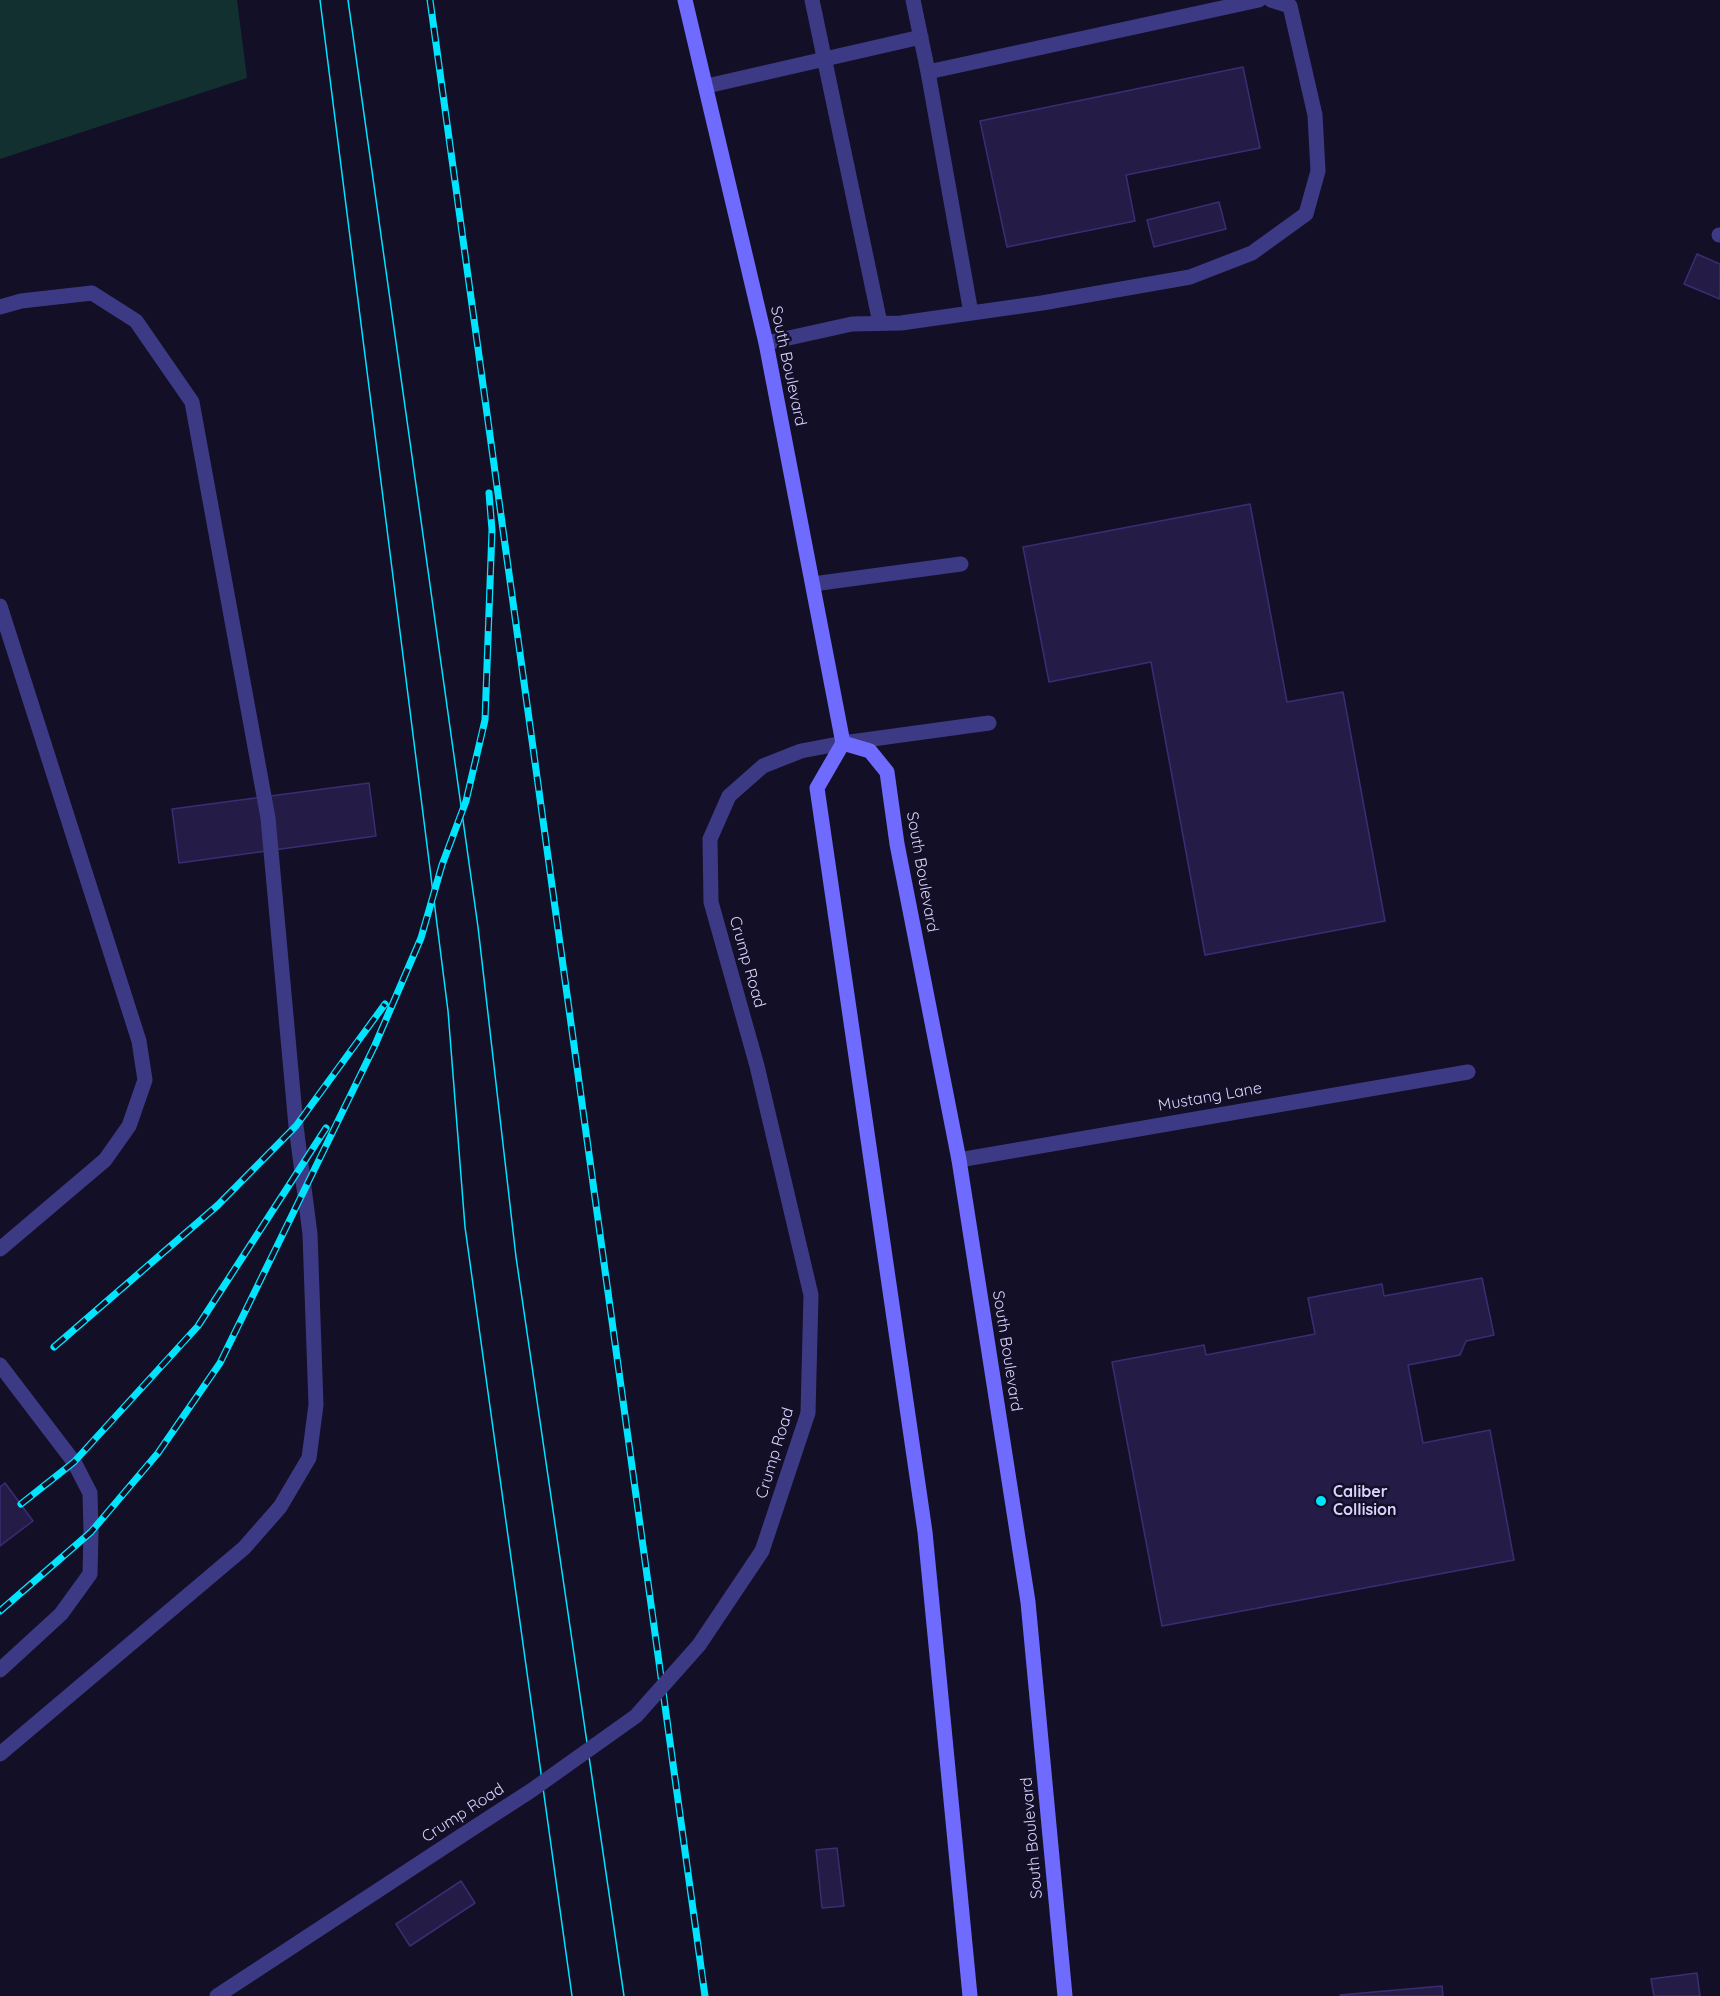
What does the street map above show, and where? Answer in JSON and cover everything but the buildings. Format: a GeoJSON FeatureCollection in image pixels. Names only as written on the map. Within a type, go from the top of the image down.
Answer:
{"type":"FeatureCollection","features":[{"type":"Feature","properties":{"kind":"main road","name":"South Boulevard"},"geometry":{"type":"LineString","coordinates":[[684,0],[707,86],[766,343],[843,743],[870,751],[887,772],[897,844],[959,1160],[1028,1602],[1065,1996]]}},
{"type":"Feature","properties":{"kind":"main road"},"geometry":{"type":"LineString","coordinates":[[843,743],[818,788],[925,1532],[970,1996]]}},
{"type":"Feature","properties":{"kind":"street"},"geometry":{"type":"LineString","coordinates":[[812,0],[880,323]]}},
{"type":"Feature","properties":{"kind":"street"},"geometry":{"type":"LineString","coordinates":[[913,0],[971,313]]}},
{"type":"Feature","properties":{"kind":"street"},"geometry":{"type":"LineString","coordinates":[[928,72],[1259,0]]}},
{"type":"Feature","properties":{"kind":"street"},"geometry":{"type":"LineString","coordinates":[[766,343],[852,324],[901,323],[1190,277],[1252,253],[1306,214],[1318,171],[1315,115],[1290,6],[1271,0]]}},
{"type":"Feature","properties":{"kind":"street"},"geometry":{"type":"LineString","coordinates":[[707,86],[921,37]]}},
{"type":"Feature","properties":{"kind":"street"},"geometry":{"type":"LineString","coordinates":[[0,307],[21,301],[92,293],[136,321],[192,402],[268,818],[296,1126],[310,1233],[316,1405],[309,1458],[280,1507],[244,1548],[0,1754]]}},
{"type":"Feature","properties":{"kind":"street"},"geometry":{"type":"LineString","coordinates":[[813,584],[962,564]]}},
{"type":"Feature","properties":{"kind":"street"},"geometry":{"type":"LineString","coordinates":[[0,606],[139,1041],[145,1080],[129,1126],[105,1160],[0,1249]]}},
{"type":"Feature","properties":{"kind":"street","name":"Crump Road"},"geometry":{"type":"LineString","coordinates":[[217,1996],[461,1836],[636,1716],[699,1645],[762,1551],[808,1413],[812,1295],[757,1066],[711,902],[710,839],[729,796],[763,766],[801,751],[988,723]]}},
{"type":"Feature","properties":{"kind":"street","name":"Mustang Lane"},"geometry":{"type":"LineString","coordinates":[[959,1160],[1468,1072]]}},
{"type":"Feature","properties":{"kind":"street"},"geometry":{"type":"LineString","coordinates":[[0,1365],[74,1462],[90,1493],[91,1532],[90,1574],[61,1614],[0,1670]]}},
{"type":"Feature","properties":{"kind":"green space"},"geometry":{"type":"Polygon","coordinates":[[[0,0],[237,0],[247,78],[0,159],[0,0]]]}},
{"type":"Feature","properties":{"kind":"tram line"},"geometry":{"type":"LineString","coordinates":[[320,0],[448,1011],[465,1227],[572,1996]]}},
{"type":"Feature","properties":{"kind":"tram line"},"geometry":{"type":"LineString","coordinates":[[348,0],[478,927],[516,1257],[624,1996]]}},
{"type":"Feature","properties":{"kind":"railway"},"geometry":{"type":"LineString","coordinates":[[430,0],[705,1996]]}},
{"type":"Feature","properties":{"kind":"railway"},"geometry":{"type":"LineString","coordinates":[[0,1611],[91,1532],[158,1453],[220,1363],[375,1045],[421,938],[442,865],[466,801],[485,720],[492,530],[489,493]]}},
{"type":"Feature","properties":{"kind":"railway"},"geometry":{"type":"LineString","coordinates":[[54,1347],[218,1205],[296,1126],[385,1004]]}},
{"type":"Feature","properties":{"kind":"railway"},"geometry":{"type":"LineString","coordinates":[[21,1504],[74,1462],[198,1326],[326,1128]]}},
{"type":"Feature","properties":{"kind":"place","name":"Caliber Collision"},"geometry":{"type":"Point","coordinates":[1321,1501]}}]}
